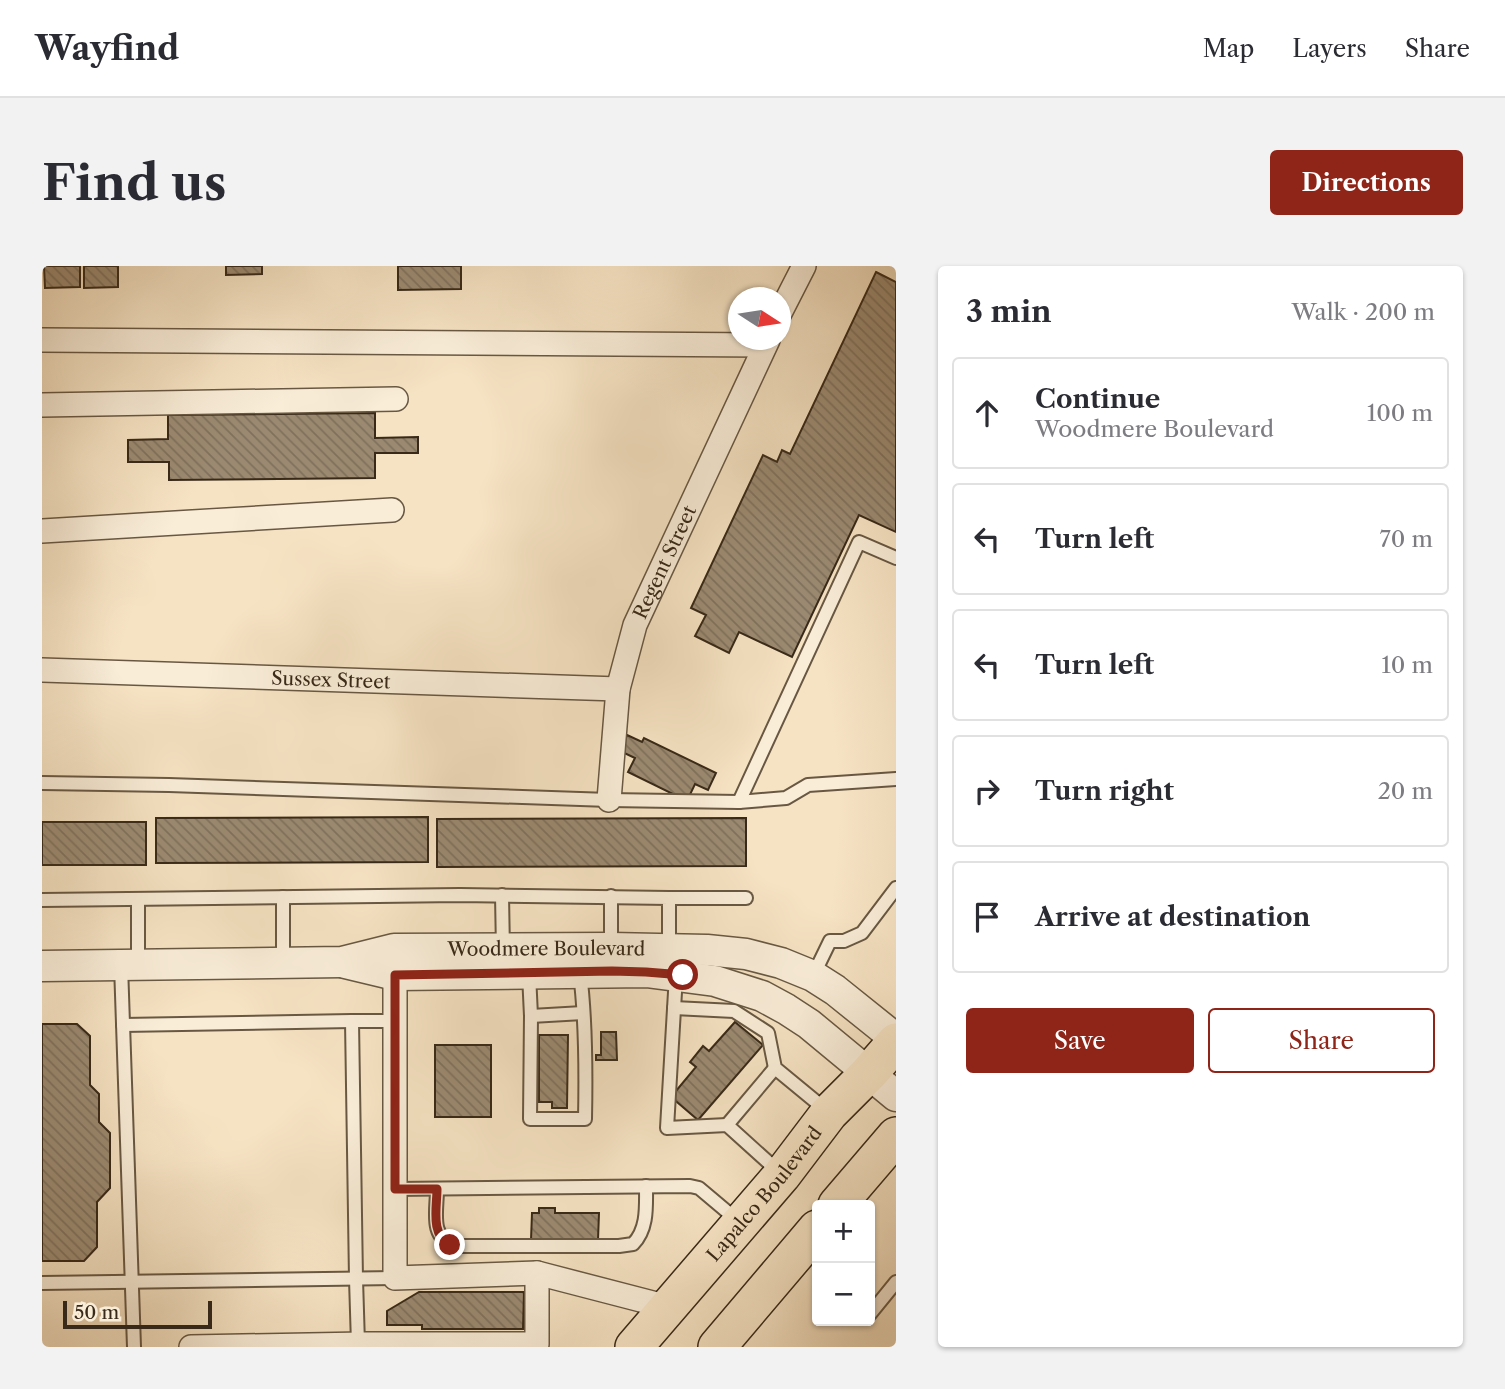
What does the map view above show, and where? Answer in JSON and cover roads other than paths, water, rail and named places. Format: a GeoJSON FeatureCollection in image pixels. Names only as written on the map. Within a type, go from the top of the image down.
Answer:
{"type":"FeatureCollection","features":[{"type":"Feature","properties":{"kind":"main road","name":"Lapalco Boulevard"},"geometry":{"type":"LineString","coordinates":[[634,1347],[782,1175],[829,1113],[883,1084],[896,1040]]}},
{"type":"Feature","properties":{"kind":"main road"},"geometry":{"type":"LineString","coordinates":[[841,1200],[896,1136]]}},
{"type":"Feature","properties":{"kind":"main road"},"geometry":{"type":"LineString","coordinates":[[718,1347],[812,1235]]}},
{"type":"Feature","properties":{"kind":"main road"},"geometry":{"type":"LineString","coordinates":[[653,1347],[676,1321],[729,1236]]}},
{"type":"Feature","properties":{"kind":"street"},"geometry":{"type":"LineString","coordinates":[[791,291],[804,266]]}},
{"type":"Feature","properties":{"kind":"street"},"geometry":{"type":"LineString","coordinates":[[42,340],[728,342]]}},
{"type":"Feature","properties":{"kind":"street","name":"Regent Street"},"geometry":{"type":"LineString","coordinates":[[609,800],[618,688],[635,625],[762,350]]}},
{"type":"Feature","properties":{"kind":"street"},"geometry":{"type":"LineString","coordinates":[[42,405],[396,399]]}},
{"type":"Feature","properties":{"kind":"street"},"geometry":{"type":"LineString","coordinates":[[42,531],[392,510]]}},
{"type":"Feature","properties":{"kind":"street","name":"Sussex Street"},"geometry":{"type":"LineString","coordinates":[[42,670],[618,688]]}},
{"type":"Feature","properties":{"kind":"street","name":"Woodmere Boulevard"},"geometry":{"type":"LineString","coordinates":[[42,966],[611,959],[646,972],[707,950],[746,954],[781,963],[813,976],[835,990],[896,1040]]}},
{"type":"Feature","properties":{"kind":"street"},"geometry":{"type":"LineString","coordinates":[[395,962],[395,1278],[537,1273],[668,1307]]}},
{"type":"Feature","properties":{"kind":"street","name":"Woodmere Boulevard"},"geometry":{"type":"LineString","coordinates":[[672,962],[715,981],[762,996],[786,1009],[809,1024],[883,1084]]}},
{"type":"Feature","properties":{"kind":"street"},"geometry":{"type":"LineString","coordinates":[[191,1347],[539,1345],[537,1273]]}},
{"type":"Feature","properties":{"kind":"lane"},"geometry":{"type":"LineString","coordinates":[[739,802],[859,542],[896,558]]}},
{"type":"Feature","properties":{"kind":"lane"},"geometry":{"type":"LineString","coordinates":[[42,783],[739,802],[786,798],[807,785],[896,779]]}},
{"type":"Feature","properties":{"kind":"lane"},"geometry":{"type":"LineString","coordinates":[[813,976],[831,941],[844,941],[862,933],[896,888]]}},
{"type":"Feature","properties":{"kind":"lane"},"geometry":{"type":"LineString","coordinates":[[502,895],[515,961],[531,1016],[530,1119],[585,1119],[580,960]]}},
{"type":"Feature","properties":{"kind":"lane"},"geometry":{"type":"LineString","coordinates":[[42,900],[502,895],[746,898]]}},
{"type":"Feature","properties":{"kind":"lane"},"geometry":{"type":"LineString","coordinates":[[611,896],[611,959]]}},
{"type":"Feature","properties":{"kind":"lane"},"geometry":{"type":"LineString","coordinates":[[283,897],[283,962]]}},
{"type":"Feature","properties":{"kind":"lane"},"geometry":{"type":"LineString","coordinates":[[669,898],[674,1008],[667,1128],[727,1125],[782,1175]]}},
{"type":"Feature","properties":{"kind":"lane"},"geometry":{"type":"LineString","coordinates":[[134,1347],[123,1025],[138,899]]}},
{"type":"Feature","properties":{"kind":"lane"},"geometry":{"type":"LineString","coordinates":[[674,1008],[734,1011],[768,1033],[775,1068],[829,1113]]}},
{"type":"Feature","properties":{"kind":"lane"},"geometry":{"type":"LineString","coordinates":[[531,1016],[583,1013]]}},
{"type":"Feature","properties":{"kind":"lane"},"geometry":{"type":"LineString","coordinates":[[352,1021],[358,1344]]}},
{"type":"Feature","properties":{"kind":"lane"},"geometry":{"type":"LineString","coordinates":[[123,1025],[395,1021]]}},
{"type":"Feature","properties":{"kind":"lane"},"geometry":{"type":"LineString","coordinates":[[727,1125],[775,1068]]}},
{"type":"Feature","properties":{"kind":"lane"},"geometry":{"type":"LineString","coordinates":[[437,1189],[438,1231],[443,1240],[455,1246],[625,1246],[633,1244],[641,1233],[645,1216],[646,1186]]}},
{"type":"Feature","properties":{"kind":"lane"},"geometry":{"type":"LineString","coordinates":[[395,1189],[695,1187],[699,1188],[729,1236]]}},
{"type":"Feature","properties":{"kind":"lane"},"geometry":{"type":"LineString","coordinates":[[42,1283],[395,1278]]}},
{"type":"Feature","properties":{"kind":"lane"},"geometry":{"type":"LineString","coordinates":[[875,1308],[896,1282]]}}]}
